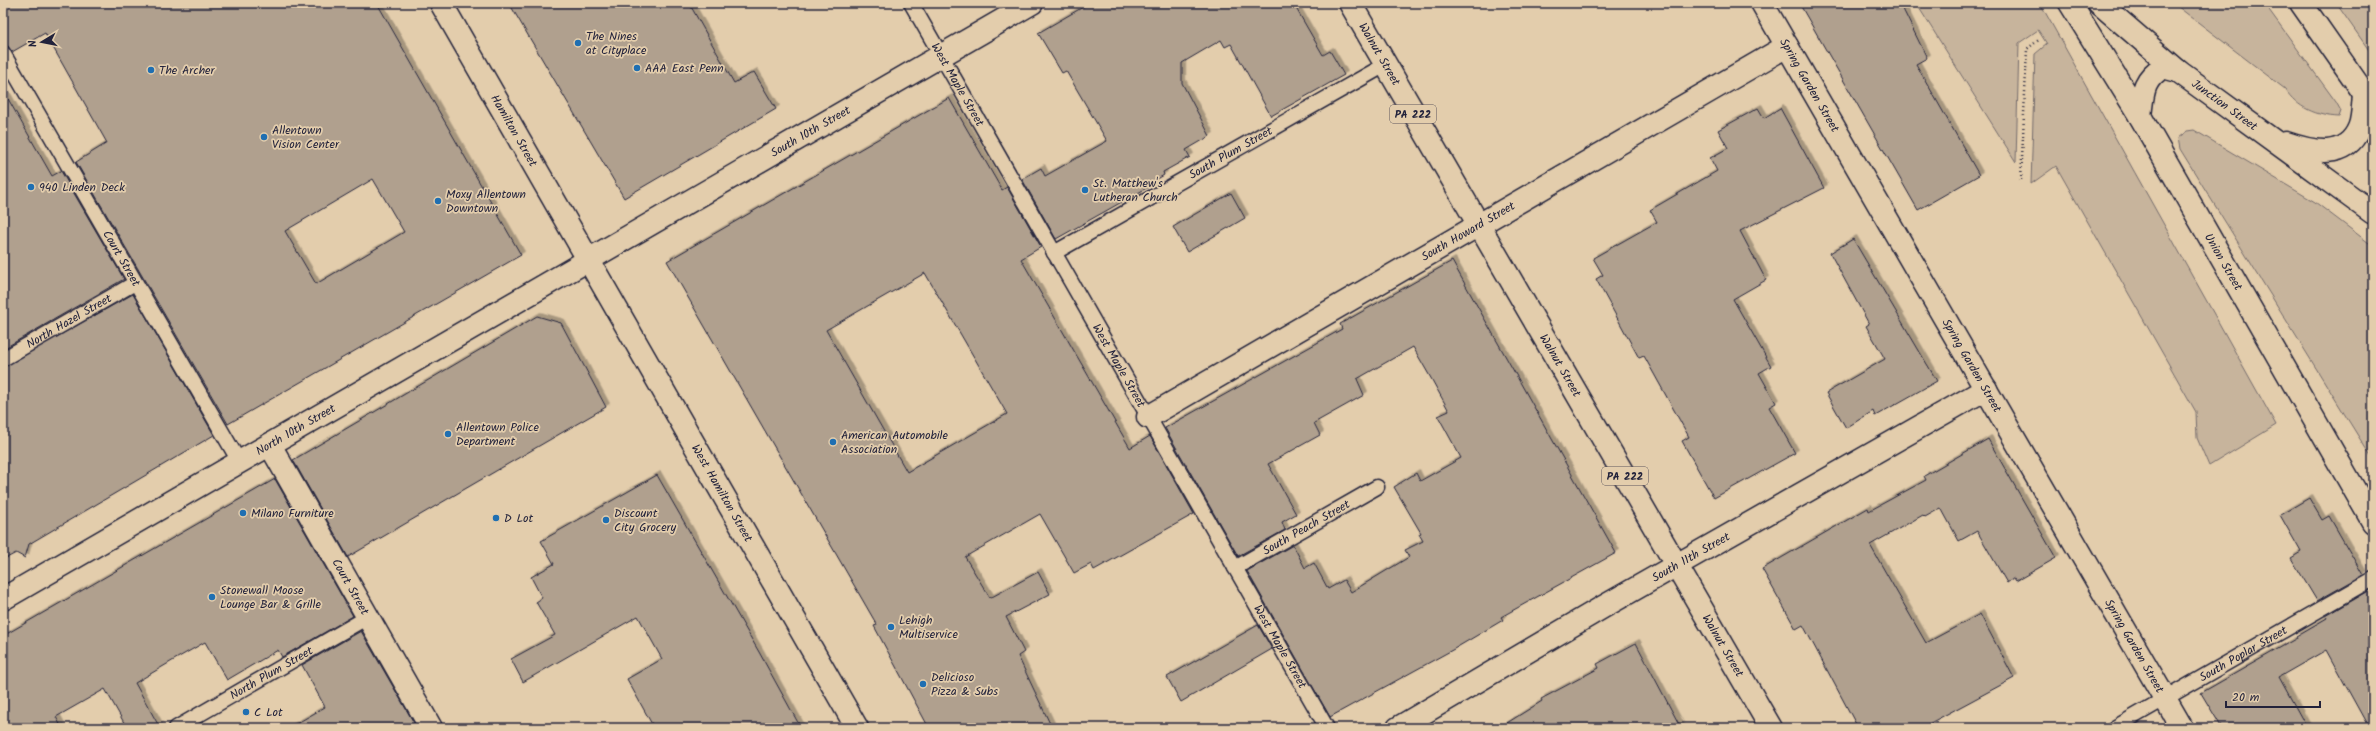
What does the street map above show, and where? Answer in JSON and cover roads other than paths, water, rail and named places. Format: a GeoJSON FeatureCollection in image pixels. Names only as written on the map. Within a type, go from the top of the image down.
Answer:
{"type":"FeatureCollection","features":[{"type":"Feature","properties":{"kind":"street","name":"Hamilton Street"},"geometry":{"type":"LineString","coordinates":[[441,3],[587,259]]}},
{"type":"Feature","properties":{"kind":"street","name":"South 10th Street"},"geometry":{"type":"LineString","coordinates":[[587,259],[1032,3]]}},
{"type":"Feature","properties":{"kind":"street","name":"Spring Garden Street"},"geometry":{"type":"LineString","coordinates":[[1762,3],[2182,728]]}},
{"type":"Feature","properties":{"kind":"street","name":"Union Street"},"geometry":{"type":"LineString","coordinates":[[2070,3],[2140,116],[2373,522]]}},
{"type":"Feature","properties":{"kind":"street","name":"Junction Street"},"geometry":{"type":"LineString","coordinates":[[2099,3],[2178,71],[2373,213]]}},
{"type":"Feature","properties":{"kind":"street"},"geometry":{"type":"LineString","coordinates":[[2301,3],[2369,100]]}},
{"type":"Feature","properties":{"kind":"street","name":"Walnut Street"},"geometry":{"type":"LineString","coordinates":[[1351,4],[1477,224],[1678,565],[1771,728]]}},
{"type":"Feature","properties":{"kind":"street","name":"South Howard Street"},"geometry":{"type":"LineString","coordinates":[[1148,417],[1477,224],[1787,46]]}},
{"type":"Feature","properties":{"kind":"street"},"geometry":{"type":"LineString","coordinates":[[2140,116],[2144,91],[2150,75],[2164,67],[2178,71]]}},
{"type":"Feature","properties":{"kind":"street","name":"Junction Street"},"geometry":{"type":"LineString","coordinates":[[2272,138],[2309,151],[2330,152],[2349,144],[2360,128],[2369,100]]}},
{"type":"Feature","properties":{"kind":"street"},"geometry":{"type":"LineString","coordinates":[[2351,197],[2373,194]]}},
{"type":"Feature","properties":{"kind":"street","name":"North 10th Street"},"geometry":{"type":"LineString","coordinates":[[3,598],[240,463],[587,259]]}},
{"type":"Feature","properties":{"kind":"street","name":"West Hamilton Street"},"geometry":{"type":"LineString","coordinates":[[587,259],[857,728]]}},
{"type":"Feature","properties":{"kind":"street","name":"South 11th Street"},"geometry":{"type":"LineString","coordinates":[[1398,728],[1603,606],[1678,565],[1986,389]]}},
{"type":"Feature","properties":{"kind":"street","name":"Court Street"},"geometry":{"type":"LineString","coordinates":[[270,445],[366,618],[431,728]]}},
{"type":"Feature","properties":{"kind":"lane","name":"West Maple Street"},"geometry":{"type":"LineString","coordinates":[[911,3],[1326,728]]}},
{"type":"Feature","properties":{"kind":"lane","name":"Court Street"},"geometry":{"type":"LineString","coordinates":[[3,54],[240,463]]}},
{"type":"Feature","properties":{"kind":"lane","name":"South Plum Street"},"geometry":{"type":"LineString","coordinates":[[1054,253],[1385,65]]}},
{"type":"Feature","properties":{"kind":"lane","name":"North Hazel Street"},"geometry":{"type":"LineString","coordinates":[[3,359],[135,282]]}},
{"type":"Feature","properties":{"kind":"lane","name":"South Peach Street"},"geometry":{"type":"LineString","coordinates":[[1235,568],[1377,487]]}},
{"type":"Feature","properties":{"kind":"lane","name":"South Poplar Street"},"geometry":{"type":"LineString","coordinates":[[2114,728],[2373,579]]}},
{"type":"Feature","properties":{"kind":"lane","name":"North Plum Street"},"geometry":{"type":"LineString","coordinates":[[176,728],[366,618]]}},
{"type":"Feature","properties":{"kind":"place","name":"The Nines at Cityplace"},"geometry":{"type":"Point","coordinates":[578,43]}},
{"type":"Feature","properties":{"kind":"place","name":"AAA East Penn"},"geometry":{"type":"Point","coordinates":[637,68]}},
{"type":"Feature","properties":{"kind":"place","name":"The Archer"},"geometry":{"type":"Point","coordinates":[151,70]}},
{"type":"Feature","properties":{"kind":"place","name":"Allentown Vision Center"},"geometry":{"type":"Point","coordinates":[264,137]}},
{"type":"Feature","properties":{"kind":"place","name":"940 Linden Deck"},"geometry":{"type":"Point","coordinates":[31,187]}},
{"type":"Feature","properties":{"kind":"place","name":"St. Matthew's Lutheran Church"},"geometry":{"type":"Point","coordinates":[1085,190]}},
{"type":"Feature","properties":{"kind":"place","name":"Moxy Allentown Downtown"},"geometry":{"type":"Point","coordinates":[438,201]}},
{"type":"Feature","properties":{"kind":"place","name":"Allentown Police Department"},"geometry":{"type":"Point","coordinates":[448,434]}},
{"type":"Feature","properties":{"kind":"place","name":"American Automobile Association"},"geometry":{"type":"Point","coordinates":[833,442]}},
{"type":"Feature","properties":{"kind":"place","name":"Milano Furniture"},"geometry":{"type":"Point","coordinates":[243,513]}},
{"type":"Feature","properties":{"kind":"place","name":"D Lot"},"geometry":{"type":"Point","coordinates":[496,518]}},
{"type":"Feature","properties":{"kind":"place","name":"Discount City Grocery"},"geometry":{"type":"Point","coordinates":[606,520]}},
{"type":"Feature","properties":{"kind":"place","name":"Stonewall Moose Lounge Bar & Grille"},"geometry":{"type":"Point","coordinates":[212,597]}},
{"type":"Feature","properties":{"kind":"place","name":"Lehigh Multiservice"},"geometry":{"type":"Point","coordinates":[891,627]}},
{"type":"Feature","properties":{"kind":"place","name":"Delicioso Pizza & Subs"},"geometry":{"type":"Point","coordinates":[923,684]}},
{"type":"Feature","properties":{"kind":"place","name":"C Lot"},"geometry":{"type":"Point","coordinates":[246,712]}}]}
